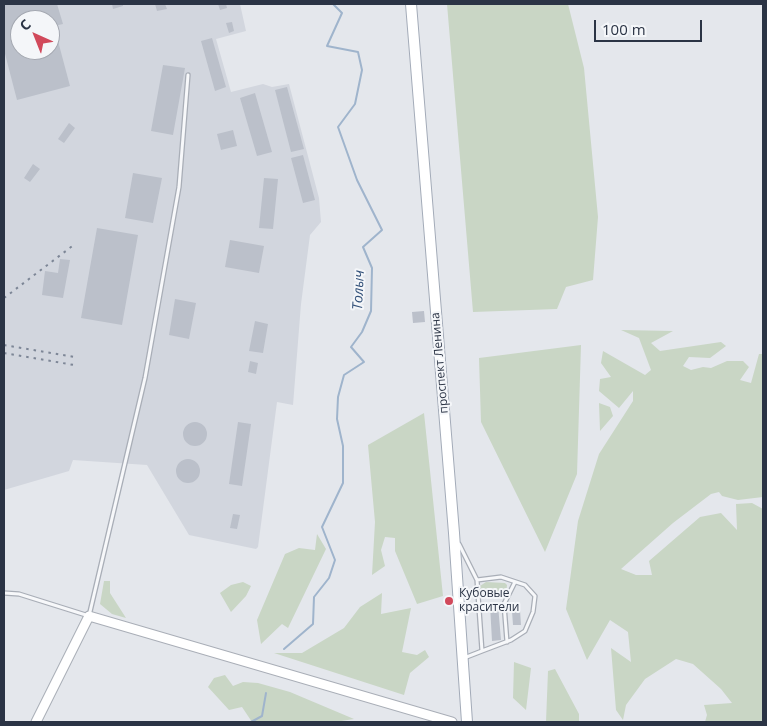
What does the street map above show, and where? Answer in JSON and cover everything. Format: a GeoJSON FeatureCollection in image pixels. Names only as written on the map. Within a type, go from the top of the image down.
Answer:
{"type":"FeatureCollection","features":[{"type":"Feature","properties":{"kind":"main road","name":"проспект Ленина"},"geometry":{"type":"LineString","coordinates":[[410,4],[454,533],[467,722]]}},
{"type":"Feature","properties":{"kind":"street"},"geometry":{"type":"LineString","coordinates":[[36,722],[89,616],[452,722]]}},
{"type":"Feature","properties":{"kind":"lane"},"geometry":{"type":"LineString","coordinates":[[4,593],[19,594],[89,616],[145,378],[179,187],[188,76]]}},
{"type":"Feature","properties":{"kind":"lane"},"geometry":{"type":"LineString","coordinates":[[454,533],[477,580],[482,651]]}},
{"type":"Feature","properties":{"kind":"lane"},"geometry":{"type":"LineString","coordinates":[[463,658],[507,642],[525,632],[533,612],[535,596],[525,585],[501,577],[477,580]]}},
{"type":"Feature","properties":{"kind":"lane"},"geometry":{"type":"LineString","coordinates":[[507,642],[504,604],[515,582]]}},
{"type":"Feature","properties":{"kind":"shaded area"},"geometry":{"type":"Polygon","coordinates":[[[4,4],[240,4],[246,31],[216,39],[231,92],[263,84],[272,87],[289,84],[319,198],[321,222],[310,235],[301,304],[293,405],[277,402],[258,547],[256,549],[189,535],[147,465],[73,460],[69,471],[4,490],[4,4]]]}},
{"type":"Feature","properties":{"kind":"green space"},"geometry":{"type":"Polygon","coordinates":[[[447,4],[568,4],[584,68],[598,217],[593,280],[566,287],[557,309],[473,312],[447,4]]]}},
{"type":"Feature","properties":{"kind":"green space"},"geometry":{"type":"Polygon","coordinates":[[[621,330],[673,331],[651,343],[660,351],[721,342],[726,346],[710,358],[689,357],[683,366],[691,370],[703,367],[711,368],[727,361],[743,361],[749,367],[740,380],[751,383],[759,354],[763,354],[763,497],[738,500],[722,496],[719,492],[711,494],[673,523],[621,569],[636,575],[652,575],[649,561],[700,517],[721,513],[737,530],[736,504],[752,503],[763,509],[763,722],[705,722],[707,715],[704,705],[732,703],[721,689],[693,664],[676,659],[645,679],[626,705],[623,720],[616,710],[611,648],[631,662],[628,632],[610,620],[587,660],[566,609],[578,521],[599,454],[633,401],[633,391],[619,408],[599,391],[600,379],[611,377],[601,363],[603,351],[645,375],[651,370],[639,338],[621,330]]]}},
{"type":"Feature","properties":{"kind":"green space"},"geometry":{"type":"Polygon","coordinates":[[[581,345],[577,474],[545,552],[481,422],[479,358],[581,345]]]}},
{"type":"Feature","properties":{"kind":"green space"},"geometry":{"type":"Polygon","coordinates":[[[599,403],[610,407],[613,416],[600,431],[599,403]]]}},
{"type":"Feature","properties":{"kind":"green space"},"geometry":{"type":"Polygon","coordinates":[[[424,413],[443,596],[417,604],[395,551],[395,538],[385,537],[381,550],[385,566],[372,575],[375,522],[368,445],[424,413]]]}},
{"type":"Feature","properties":{"kind":"green space"},"geometry":{"type":"Polygon","coordinates":[[[317,534],[326,549],[288,628],[282,624],[261,644],[257,620],[285,554],[299,548],[315,550],[317,534]]]}},
{"type":"Feature","properties":{"kind":"green space"},"geometry":{"type":"Polygon","coordinates":[[[104,581],[110,581],[110,593],[126,618],[112,614],[100,604],[104,581]]]}},
{"type":"Feature","properties":{"kind":"green space"},"geometry":{"type":"Polygon","coordinates":[[[243,582],[251,586],[246,596],[231,612],[220,593],[231,585],[243,582]]]}},
{"type":"Feature","properties":{"kind":"green space"},"geometry":{"type":"Polygon","coordinates":[[[486,582],[505,583],[507,585],[506,595],[503,598],[482,597],[480,595],[480,586],[486,582]]]}},
{"type":"Feature","properties":{"kind":"green space"},"geometry":{"type":"Polygon","coordinates":[[[382,593],[381,614],[411,608],[402,652],[417,655],[425,650],[429,657],[410,673],[404,695],[274,653],[302,653],[344,628],[360,607],[382,593]]]}},
{"type":"Feature","properties":{"kind":"green space"},"geometry":{"type":"Polygon","coordinates":[[[514,662],[531,668],[526,710],[513,698],[514,662]]]}},
{"type":"Feature","properties":{"kind":"green space"},"geometry":{"type":"Polygon","coordinates":[[[555,669],[579,714],[579,722],[546,722],[548,671],[555,669]]]}},
{"type":"Feature","properties":{"kind":"green space"},"geometry":{"type":"Polygon","coordinates":[[[225,675],[233,686],[243,682],[258,683],[290,692],[354,719],[335,722],[252,722],[242,707],[229,710],[208,687],[214,678],[225,675]]]}},
{"type":"Feature","properties":{"kind":"building"},"geometry":{"type":"Polygon","coordinates":[[[4,4],[57,4],[59,10],[10,10],[10,60],[60,60],[60,48],[70,86],[17,100],[4,50],[4,4]]]}},
{"type":"Feature","properties":{"kind":"building"},"geometry":{"type":"Polygon","coordinates":[[[112,4],[123,4],[123,6],[113,9],[112,4]]]}},
{"type":"Feature","properties":{"kind":"building"},"geometry":{"type":"Polygon","coordinates":[[[155,4],[165,4],[167,9],[157,11],[155,4]]]}},
{"type":"Feature","properties":{"kind":"building"},"geometry":{"type":"Polygon","coordinates":[[[218,4],[226,4],[227,8],[220,10],[218,4]]]}},
{"type":"Feature","properties":{"kind":"building"},"geometry":{"type":"Polygon","coordinates":[[[60,14],[63,24],[60,25],[60,14]]]}},
{"type":"Feature","properties":{"kind":"building"},"geometry":{"type":"Polygon","coordinates":[[[232,22],[234,31],[229,33],[226,23],[232,22]]]}},
{"type":"Feature","properties":{"kind":"building"},"geometry":{"type":"Polygon","coordinates":[[[212,38],[226,87],[215,91],[201,41],[212,38]]]}},
{"type":"Feature","properties":{"kind":"building"},"geometry":{"type":"Polygon","coordinates":[[[163,65],[185,68],[173,135],[151,131],[163,65]]]}},
{"type":"Feature","properties":{"kind":"building"},"geometry":{"type":"Polygon","coordinates":[[[287,87],[304,149],[291,152],[275,90],[287,87]]]}},
{"type":"Feature","properties":{"kind":"building"},"geometry":{"type":"Polygon","coordinates":[[[255,93],[272,152],[257,156],[240,98],[255,93]]]}},
{"type":"Feature","properties":{"kind":"building"},"geometry":{"type":"Polygon","coordinates":[[[69,123],[75,128],[64,143],[58,139],[69,123]]]}},
{"type":"Feature","properties":{"kind":"building"},"geometry":{"type":"Polygon","coordinates":[[[233,130],[237,146],[221,150],[217,134],[233,130]]]}},
{"type":"Feature","properties":{"kind":"building"},"geometry":{"type":"Polygon","coordinates":[[[303,155],[315,200],[303,203],[291,158],[303,155]]]}},
{"type":"Feature","properties":{"kind":"building"},"geometry":{"type":"Polygon","coordinates":[[[33,164],[40,169],[30,182],[24,178],[33,164]]]}},
{"type":"Feature","properties":{"kind":"building"},"geometry":{"type":"Polygon","coordinates":[[[133,173],[162,178],[153,223],[125,218],[133,173]]]}},
{"type":"Feature","properties":{"kind":"building"},"geometry":{"type":"Polygon","coordinates":[[[264,178],[278,179],[273,229],[259,228],[264,178]]]}},
{"type":"Feature","properties":{"kind":"building"},"geometry":{"type":"Polygon","coordinates":[[[97,228],[138,235],[122,325],[81,318],[97,228]]]}},
{"type":"Feature","properties":{"kind":"building"},"geometry":{"type":"Polygon","coordinates":[[[230,240],[264,246],[259,273],[225,267],[230,240]]]}},
{"type":"Feature","properties":{"kind":"building"},"geometry":{"type":"Polygon","coordinates":[[[60,259],[70,260],[63,298],[42,295],[45,271],[58,273],[60,259]]]}},
{"type":"Feature","properties":{"kind":"building"},"geometry":{"type":"Polygon","coordinates":[[[175,299],[196,303],[189,339],[169,335],[175,299]]]}},
{"type":"Feature","properties":{"kind":"building"},"geometry":{"type":"Polygon","coordinates":[[[424,311],[425,322],[413,323],[412,312],[424,311]]]}},
{"type":"Feature","properties":{"kind":"building"},"geometry":{"type":"Polygon","coordinates":[[[255,321],[268,324],[263,353],[249,351],[255,321]]]}},
{"type":"Feature","properties":{"kind":"building"},"geometry":{"type":"Polygon","coordinates":[[[250,361],[258,363],[256,374],[248,372],[250,361]]]}},
{"type":"Feature","properties":{"kind":"building"},"geometry":{"type":"Polygon","coordinates":[[[195,422],[204,425],[207,434],[204,443],[195,446],[186,443],[183,434],[186,425],[195,422]]]}},
{"type":"Feature","properties":{"kind":"building"},"geometry":{"type":"Polygon","coordinates":[[[238,422],[251,424],[242,486],[229,484],[238,422]]]}},
{"type":"Feature","properties":{"kind":"building"},"geometry":{"type":"Polygon","coordinates":[[[188,459],[197,462],[200,471],[197,480],[188,483],[179,480],[176,471],[179,462],[188,459]]]}},
{"type":"Feature","properties":{"kind":"building"},"geometry":{"type":"Polygon","coordinates":[[[233,514],[240,515],[237,529],[230,528],[233,514]]]}},
{"type":"Feature","properties":{"kind":"building"},"geometry":{"type":"Polygon","coordinates":[[[490,605],[498,605],[501,640],[492,641],[490,605]]]}},
{"type":"Feature","properties":{"kind":"building"},"geometry":{"type":"Polygon","coordinates":[[[520,610],[521,625],[513,625],[512,611],[520,610]]]}},
{"type":"Feature","properties":{"kind":"waterway","name":"Толыч"},"geometry":{"type":"LineString","coordinates":[[284,649],[313,624],[314,597],[329,578],[335,560],[322,527],[343,483],[343,446],[337,419],[338,397],[344,375],[364,362],[351,347],[362,332],[371,311],[372,268],[363,247],[382,230],[357,180],[338,127],[355,104],[362,70],[358,52],[327,46],[342,13],[333,4]]}},
{"type":"Feature","properties":{"kind":"waterway","name":"Толыч"},"geometry":{"type":"LineString","coordinates":[[251,722],[262,716],[266,693]]}},
{"type":"Feature","properties":{"kind":"railway"},"geometry":{"type":"LineString","coordinates":[[4,298],[75,244]]}},
{"type":"Feature","properties":{"kind":"railway"},"geometry":{"type":"LineString","coordinates":[[4,345],[75,357]]}},
{"type":"Feature","properties":{"kind":"railway"},"geometry":{"type":"LineString","coordinates":[[4,353],[74,365]]}},
{"type":"Feature","properties":{"kind":"place","name":"Кубовые красители"},"geometry":{"type":"Point","coordinates":[449,601]}}]}
